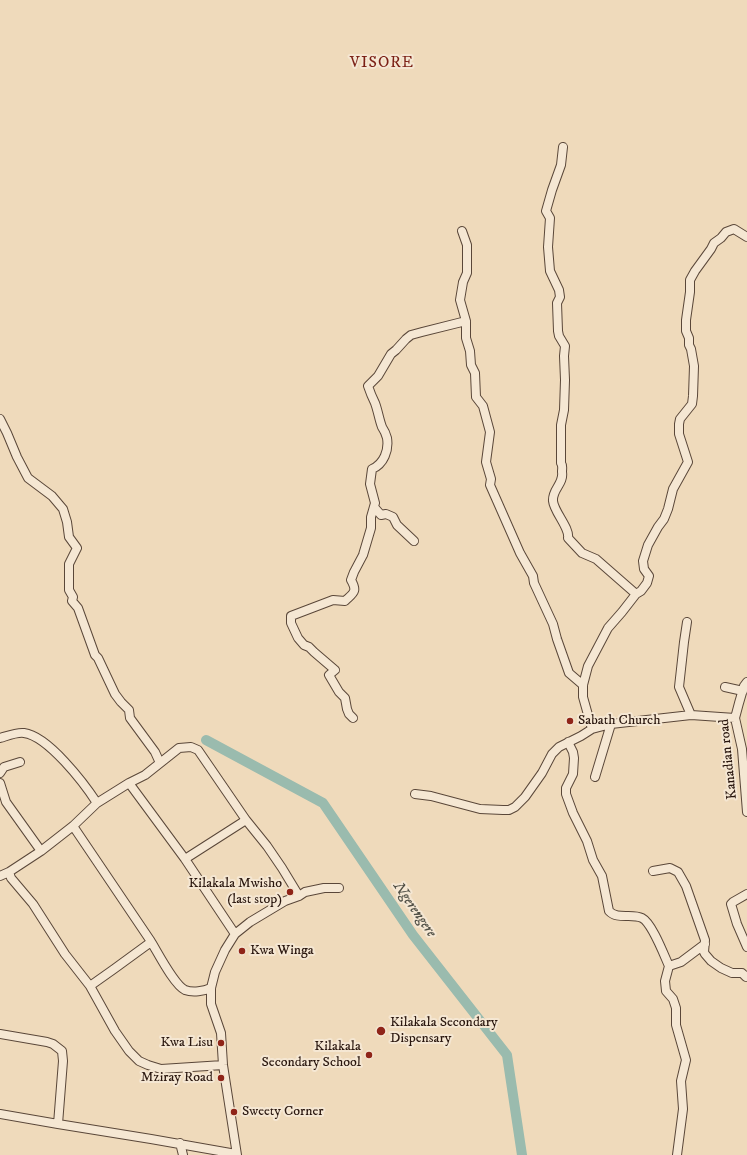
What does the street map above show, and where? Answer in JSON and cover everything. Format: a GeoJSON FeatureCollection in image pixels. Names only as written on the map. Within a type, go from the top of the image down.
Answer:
{"type":"FeatureCollection","features":[{"type":"Feature","properties":{"kind":"street"},"geometry":{"type":"LineString","coordinates":[[563,147],[561,166],[546,211],[550,218],[548,247],[550,271],[559,290],[560,297],[557,303],[558,331],[559,336],[565,346],[564,410],[561,425],[561,463],[563,466],[563,476],[553,501],[559,518],[564,523],[569,535],[568,538],[576,547],[582,553],[596,559],[636,594]]}},
{"type":"Feature","properties":{"kind":"street"},"geometry":{"type":"LineString","coordinates":[[592,729],[583,697],[583,685],[588,666],[608,628],[636,594],[644,588],[647,582],[648,576],[644,569],[643,561],[648,545],[664,519],[673,489],[688,462],[679,434],[679,424],[680,420],[692,404],[694,396],[694,366],[689,345],[689,338],[686,331],[690,280],[714,243],[726,232],[734,229],[747,237]]}},
{"type":"Feature","properties":{"kind":"street"},"geometry":{"type":"LineString","coordinates":[[462,232],[467,245],[467,273],[463,282],[460,300],[466,321],[466,338],[470,351],[471,365],[476,373],[476,397],[483,406],[490,432],[486,462],[491,479],[490,485],[520,554],[533,576],[534,583],[553,624],[569,673],[583,685]]}},
{"type":"Feature","properties":{"kind":"street"},"geometry":{"type":"LineString","coordinates":[[353,718],[347,709],[345,698],[339,692],[329,676],[335,670],[298,638],[290,617],[333,600],[342,602],[345,601],[355,590],[351,580],[363,555],[371,532],[371,517],[374,507],[374,496],[370,484],[372,469],[377,467],[388,448],[386,435],[368,386],[378,376],[391,354],[406,339],[422,332],[466,321]]}},
{"type":"Feature","properties":{"kind":"street"},"geometry":{"type":"LineString","coordinates":[[0,419],[8,433],[17,457],[28,478],[52,496],[65,512],[69,537],[77,548],[70,564],[69,590],[73,598],[72,601],[78,608],[95,655],[98,658],[109,684],[118,699],[129,710],[130,718],[160,763]]}},
{"type":"Feature","properties":{"kind":"street"},"geometry":{"type":"LineString","coordinates":[[374,507],[381,515],[386,514],[393,518],[397,525],[414,541]]}},
{"type":"Feature","properties":{"kind":"street"},"geometry":{"type":"LineString","coordinates":[[687,622],[679,687],[690,715]]}},
{"type":"Feature","properties":{"kind":"street","name":"Kanadian road"},"geometry":{"type":"LineString","coordinates":[[747,682],[739,702],[735,718],[744,748],[747,812]]}},
{"type":"Feature","properties":{"kind":"street"},"geometry":{"type":"LineString","coordinates":[[725,687],[743,691]]}},
{"type":"Feature","properties":{"kind":"street"},"geometry":{"type":"LineString","coordinates":[[415,794],[431,796],[480,809],[512,809],[529,793],[552,754],[559,747],[592,729],[611,724],[690,715],[735,718]]}},
{"type":"Feature","properties":{"kind":"street"},"geometry":{"type":"LineString","coordinates":[[595,777],[611,724]]}},
{"type":"Feature","properties":{"kind":"street"},"geometry":{"type":"LineString","coordinates":[[0,738],[25,733],[48,746],[73,772],[97,802]]}},
{"type":"Feature","properties":{"kind":"street"},"geometry":{"type":"LineString","coordinates":[[568,742],[574,758],[573,774],[566,788],[566,794],[603,881],[610,911],[615,915],[635,916],[644,919],[653,931],[669,966],[665,981],[666,991],[673,999],[676,1008],[676,1024],[686,1060],[681,1081],[683,1109],[677,1155]]}},
{"type":"Feature","properties":{"kind":"street"},"geometry":{"type":"LineString","coordinates":[[0,876],[9,872],[41,851],[73,826],[97,802],[129,782],[145,775],[179,748],[191,747],[198,750],[246,820],[268,846],[299,896]]}},
{"type":"Feature","properties":{"kind":"street"},"geometry":{"type":"LineString","coordinates":[[0,773],[4,767],[20,762]]}},
{"type":"Feature","properties":{"kind":"street"},"geometry":{"type":"LineString","coordinates":[[129,782],[185,859],[235,934]]}},
{"type":"Feature","properties":{"kind":"street"},"geometry":{"type":"LineString","coordinates":[[0,783],[6,802],[41,851]]}},
{"type":"Feature","properties":{"kind":"street"},"geometry":{"type":"LineString","coordinates":[[185,859],[246,820]]}},
{"type":"Feature","properties":{"kind":"street"},"geometry":{"type":"LineString","coordinates":[[73,826],[176,982],[184,990],[196,991],[211,988]]}},
{"type":"Feature","properties":{"kind":"street"},"geometry":{"type":"LineString","coordinates":[[653,871],[670,868],[678,872],[688,893],[705,940],[704,952],[711,961],[726,971],[735,974],[742,973],[746,977],[747,976]]}},
{"type":"Feature","properties":{"kind":"street"},"geometry":{"type":"LineString","coordinates":[[9,872],[11,878],[33,904],[65,954],[90,986],[129,1051],[139,1061],[161,1069],[223,1065]]}},
{"type":"Feature","properties":{"kind":"street"},"geometry":{"type":"LineString","coordinates":[[0,1114],[180,1143],[236,1154],[223,1065],[221,1033],[212,1004],[211,988],[220,961],[235,934],[260,916],[285,901],[305,892],[315,889],[340,888]]}},
{"type":"Feature","properties":{"kind":"street"},"geometry":{"type":"LineString","coordinates":[[747,894],[733,902],[731,907],[747,947]]}},
{"type":"Feature","properties":{"kind":"street"},"geometry":{"type":"LineString","coordinates":[[90,986],[151,942]]}},
{"type":"Feature","properties":{"kind":"street"},"geometry":{"type":"LineString","coordinates":[[669,966],[680,963],[705,944]]}},
{"type":"Feature","properties":{"kind":"street"},"geometry":{"type":"LineString","coordinates":[[0,1034],[47,1042],[58,1047],[62,1051],[64,1061],[58,1124]]}},
{"type":"Feature","properties":{"kind":"street"},"geometry":{"type":"LineString","coordinates":[[180,1143],[183,1155]]}},
{"type":"Feature","properties":{"kind":"waterway","name":"Ngerengere"},"geometry":{"type":"LineString","coordinates":[[206,740],[323,803],[413,935],[507,1055],[522,1155]]}},
{"type":"Feature","properties":{"kind":"place","name":"Sabath Church"},"geometry":{"type":"Point","coordinates":[570,721]}},
{"type":"Feature","properties":{"kind":"place","name":"Kilakala Mwisho (last stop)"},"geometry":{"type":"Point","coordinates":[290,892]}},
{"type":"Feature","properties":{"kind":"place","name":"Kwa Winga"},"geometry":{"type":"Point","coordinates":[242,951]}},
{"type":"Feature","properties":{"kind":"place","name":"Kilakala Secondary Dispensary"},"geometry":{"type":"Point","coordinates":[381,1031]}},
{"type":"Feature","properties":{"kind":"place","name":"Kwa Lisu"},"geometry":{"type":"Point","coordinates":[221,1043]}},
{"type":"Feature","properties":{"kind":"place","name":"Kilakala Secondary School"},"geometry":{"type":"Point","coordinates":[369,1055]}},
{"type":"Feature","properties":{"kind":"place","name":"Mziray Road"},"geometry":{"type":"Point","coordinates":[221,1078]}},
{"type":"Feature","properties":{"kind":"place","name":"Sweety Corner"},"geometry":{"type":"Point","coordinates":[234,1112]}},
{"type":"Feature","properties":{"kind":"district","name":"VISORE"},"geometry":{"type":"Point","coordinates":[382,64]}}]}
